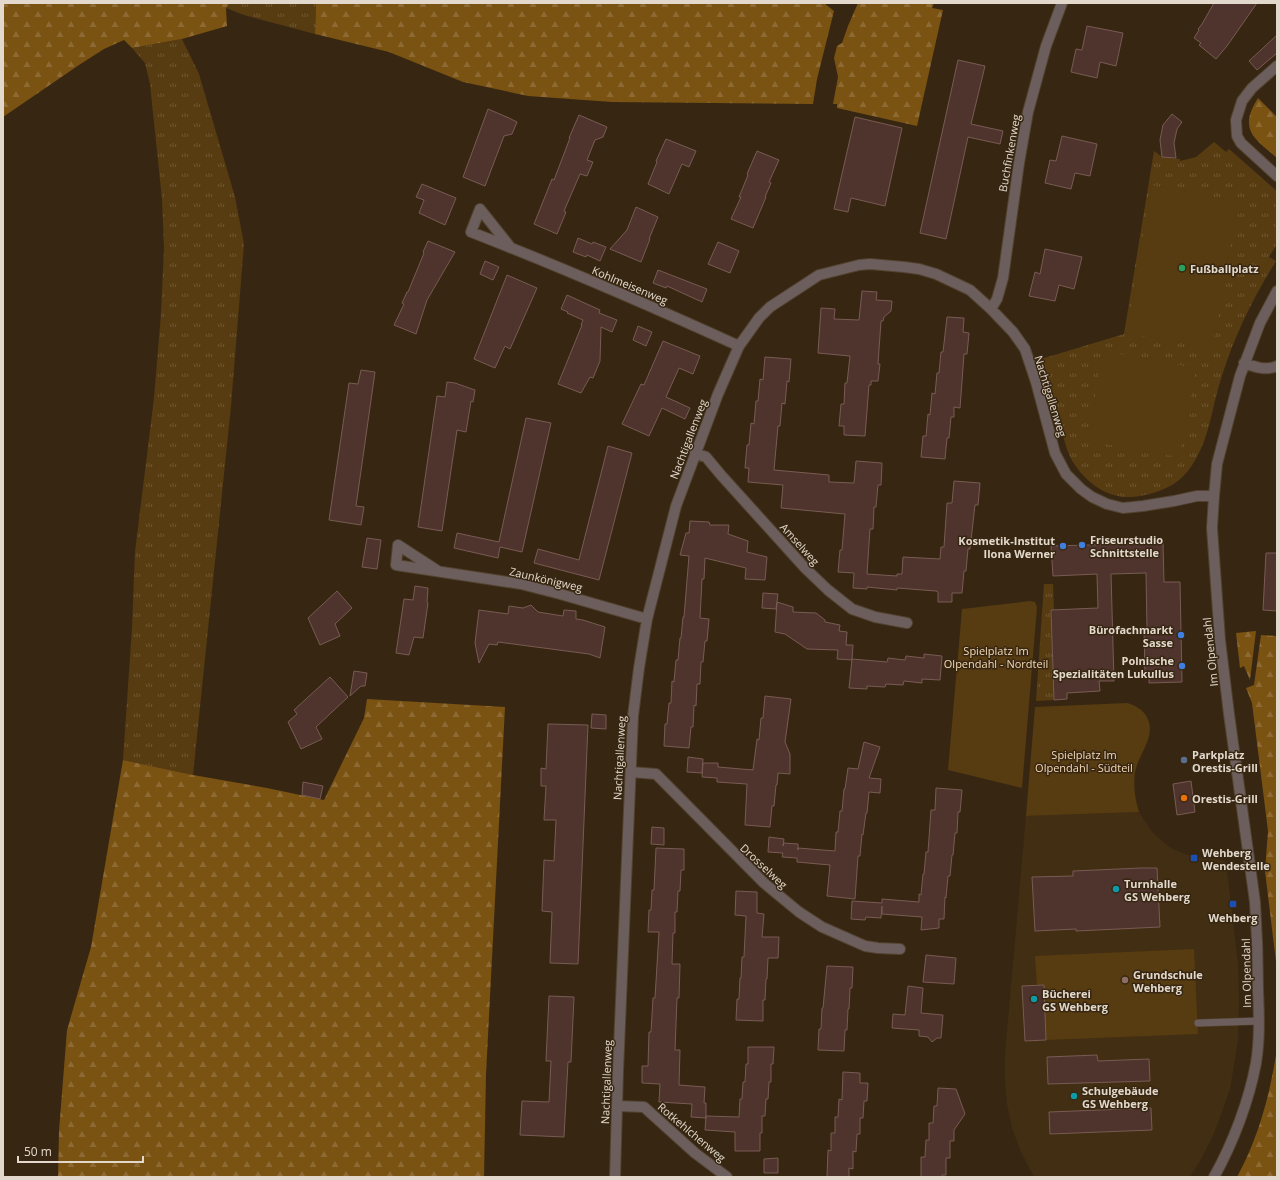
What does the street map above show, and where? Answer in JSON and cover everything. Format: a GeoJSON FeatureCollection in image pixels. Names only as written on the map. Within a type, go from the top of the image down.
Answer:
{"type":"FeatureCollection","features":[{"type":"Feature","properties":{"kind":"street","name":"Buchfinkenweg"},"geometry":{"type":"LineString","coordinates":[[991,309],[997,299],[1003,278],[1028,112],[1046,46],[1062,3]]}},
{"type":"Feature","properties":{"kind":"street"},"geometry":{"type":"LineString","coordinates":[[1277,66],[1252,88],[1242,101],[1236,120],[1237,136],[1241,143],[1277,176]]}},
{"type":"Feature","properties":{"kind":"street","name":"Kohlmeisenweg"},"geometry":{"type":"LineString","coordinates":[[511,248],[673,316],[739,346]]}},
{"type":"Feature","properties":{"kind":"street","name":"Nachtigallenweg"},"geometry":{"type":"LineString","coordinates":[[615,1177],[633,716],[639,668],[648,619],[676,506],[718,394],[739,346],[759,318],[770,307],[819,275],[859,265],[870,264],[904,267],[936,274],[970,290],[1013,332],[1024,349],[1036,382],[1056,453],[1066,474],[1081,489],[1092,497],[1107,504],[1123,508],[1174,501],[1197,496],[1214,496]]}},
{"type":"Feature","properties":{"kind":"street","name":"Im Olpendahl"},"geometry":{"type":"LineString","coordinates":[[1214,1177],[1225,1155],[1246,1101],[1256,1062],[1259,1021],[1255,902],[1220,640],[1212,528],[1214,496],[1217,464],[1244,364],[1260,323],[1277,291]]}},
{"type":"Feature","properties":{"kind":"street"},"geometry":{"type":"LineString","coordinates":[[1244,364],[1260,368],[1277,366]]}},
{"type":"Feature","properties":{"kind":"street","name":"Amselweg"},"geometry":{"type":"LineString","coordinates":[[695,453],[706,457],[805,568],[852,609],[875,617],[907,623]]}},
{"type":"Feature","properties":{"kind":"street","name":"Zaunkönigweg"},"geometry":{"type":"LineString","coordinates":[[438,571],[522,584],[648,619]]}},
{"type":"Feature","properties":{"kind":"street","name":"Drosselweg"},"geometry":{"type":"LineString","coordinates":[[631,772],[656,774],[752,872],[799,912],[822,927],[865,946],[900,949]]}},
{"type":"Feature","properties":{"kind":"street","name":"Rotkehlchenweg"},"geometry":{"type":"LineString","coordinates":[[617,1106],[644,1107],[695,1153],[727,1177]]}},
{"type":"Feature","properties":{"kind":"lane","name":"Im Olpendahl"},"geometry":{"type":"LineString","coordinates":[[1198,1023],[1259,1021]]}},
{"type":"Feature","properties":{"kind":"shaded area","name":"Grundschule Wehberg"},"geometry":{"type":"Polygon","coordinates":[[[1139,812],[1152,832],[1169,847],[1184,854],[1217,859],[1226,862],[1238,964],[1239,997],[1238,1041],[1230,1089],[1212,1138],[1190,1177],[1034,1177],[1021,1152],[1012,1128],[1007,1104],[1005,1080],[1005,1054],[1026,816],[1139,812]]]}},
{"type":"Feature","properties":{"kind":"green space"},"geometry":{"type":"Polygon","coordinates":[[[3,3],[230,3],[226,8],[227,26],[182,39],[132,48],[124,40],[104,49],[3,117],[3,3]]]}},
{"type":"Feature","properties":{"kind":"green space"},"geometry":{"type":"Polygon","coordinates":[[[230,3],[316,3],[315,34],[244,15],[226,8],[230,3]]]}},
{"type":"Feature","properties":{"kind":"green space"},"geometry":{"type":"Polygon","coordinates":[[[316,3],[824,3],[834,11],[817,79],[813,104],[612,102],[528,96],[463,82],[389,52],[315,34],[316,3]]]}},
{"type":"Feature","properties":{"kind":"green space"},"geometry":{"type":"Polygon","coordinates":[[[858,3],[934,3],[932,8],[943,10],[917,126],[837,108],[837,104],[833,104],[838,77],[834,58],[837,46],[842,43],[858,3]]]}},
{"type":"Feature","properties":{"kind":"green space"},"geometry":{"type":"Polygon","coordinates":[[[182,39],[199,74],[235,197],[244,244],[231,406],[193,775],[123,760],[132,628],[135,552],[154,398],[161,314],[164,248],[162,199],[150,84],[145,63],[132,48],[182,39]]]}},
{"type":"Feature","properties":{"kind":"green space"},"geometry":{"type":"Polygon","coordinates":[[[1258,98],[1277,117],[1277,158],[1256,139],[1249,126],[1249,118],[1258,98]]]}},
{"type":"Feature","properties":{"kind":"green space"},"geometry":{"type":"Polygon","coordinates":[[[1214,142],[1226,152],[1229,149],[1277,191],[1277,244],[1269,257],[1276,261],[1252,303],[1238,333],[1221,379],[1204,442],[1191,467],[1179,480],[1166,488],[1141,496],[1118,496],[1106,492],[1094,485],[1079,471],[1072,461],[1066,446],[1050,383],[1041,359],[1124,334],[1154,151],[1162,157],[1180,159],[1180,161],[1196,157],[1214,142]]]}},
{"type":"Feature","properties":{"kind":"green space","name":"Fußballplatz"},"geometry":{"type":"Polygon","coordinates":[[[1151,185],[1238,202],[1212,350],[1168,340],[1127,334],[1151,185]]]}},
{"type":"Feature","properties":{"kind":"green space"},"geometry":{"type":"Polygon","coordinates":[[[1103,351],[1196,368],[1179,457],[1088,441],[1103,351]]]}},
{"type":"Feature","properties":{"kind":"green space"},"geometry":{"type":"Polygon","coordinates":[[[1044,584],[1053,584],[1054,610],[1051,610],[1054,700],[1036,701],[1044,584]]]}},
{"type":"Feature","properties":{"kind":"green space","name":"Spielplatz Im Olpendahl - Nordteil"},"geometry":{"type":"Polygon","coordinates":[[[1030,601],[1035,602],[1037,607],[1022,788],[948,770],[962,609],[1030,601]]]}},
{"type":"Feature","properties":{"kind":"green space"},"geometry":{"type":"Polygon","coordinates":[[[1256,631],[1250,680],[1244,666],[1240,668],[1236,633],[1256,631]]]}},
{"type":"Feature","properties":{"kind":"green space"},"geometry":{"type":"Polygon","coordinates":[[[1261,635],[1277,636],[1277,970],[1265,871],[1268,831],[1252,703],[1246,688],[1254,685],[1261,635]]]}},
{"type":"Feature","properties":{"kind":"green space"},"geometry":{"type":"Polygon","coordinates":[[[367,699],[505,707],[486,1074],[484,1177],[58,1177],[59,1131],[67,1030],[91,947],[123,760],[324,800],[364,718],[367,699]]]}},
{"type":"Feature","properties":{"kind":"green space","name":"Spielplatz Im Olpendahl - Südteil"},"geometry":{"type":"Polygon","coordinates":[[[1127,703],[1137,707],[1145,714],[1149,721],[1150,729],[1147,743],[1135,772],[1134,782],[1136,802],[1139,812],[1026,816],[1035,707],[1127,703]]]}},
{"type":"Feature","properties":{"kind":"green space"},"geometry":{"type":"Polygon","coordinates":[[[1194,949],[1198,1034],[1046,1040],[1044,985],[1037,985],[1035,956],[1194,949]]]}},
{"type":"Feature","properties":{"kind":"green space"},"geometry":{"type":"Polygon","coordinates":[[[1277,1049],[1277,1177],[1237,1177],[1252,1146],[1263,1115],[1277,1049]]]}},
{"type":"Feature","properties":{"kind":"building"},"geometry":{"type":"Polygon","coordinates":[[[1214,3],[1257,3],[1216,59],[1199,45],[1201,43],[1194,38],[1214,3]]]}},
{"type":"Feature","properties":{"kind":"building"},"geometry":{"type":"Polygon","coordinates":[[[1087,26],[1123,33],[1116,66],[1100,62],[1097,78],[1071,72],[1076,49],[1082,50],[1087,26]]]}},
{"type":"Feature","properties":{"kind":"building"},"geometry":{"type":"Polygon","coordinates":[[[1277,35],[1277,53],[1257,70],[1249,61],[1277,35]]]}},
{"type":"Feature","properties":{"kind":"building"},"geometry":{"type":"Polygon","coordinates":[[[958,60],[985,66],[971,124],[1003,131],[1000,144],[968,137],[946,239],[920,233],[958,60]]]}},
{"type":"Feature","properties":{"kind":"building"},"geometry":{"type":"Polygon","coordinates":[[[488,109],[517,122],[512,134],[504,136],[485,186],[463,177],[488,109]]]}},
{"type":"Feature","properties":{"kind":"building"},"geometry":{"type":"Polygon","coordinates":[[[1172,114],[1182,122],[1177,129],[1174,143],[1176,158],[1162,157],[1160,140],[1163,125],[1172,114]]]}},
{"type":"Feature","properties":{"kind":"building"},"geometry":{"type":"Polygon","coordinates":[[[579,115],[607,127],[603,137],[595,140],[587,160],[593,162],[587,176],[580,174],[564,211],[566,212],[557,234],[534,224],[552,179],[554,180],[579,115]]]}},
{"type":"Feature","properties":{"kind":"building"},"geometry":{"type":"Polygon","coordinates":[[[855,117],[902,128],[885,206],[851,198],[848,212],[834,209],[855,117]]]}},
{"type":"Feature","properties":{"kind":"building"},"geometry":{"type":"Polygon","coordinates":[[[1062,136],[1097,144],[1090,176],[1075,173],[1071,189],[1045,183],[1050,160],[1056,161],[1062,136]]]}},
{"type":"Feature","properties":{"kind":"building"},"geometry":{"type":"Polygon","coordinates":[[[666,139],[696,151],[689,167],[682,164],[669,194],[648,184],[666,139]]]}},
{"type":"Feature","properties":{"kind":"building"},"geometry":{"type":"Polygon","coordinates":[[[757,151],[779,160],[769,182],[771,183],[753,228],[731,219],[741,197],[739,197],[757,151]]]}},
{"type":"Feature","properties":{"kind":"building"},"geometry":{"type":"Polygon","coordinates":[[[422,184],[456,198],[445,225],[419,213],[424,200],[416,197],[422,184]]]}},
{"type":"Feature","properties":{"kind":"building"},"geometry":{"type":"Polygon","coordinates":[[[636,207],[658,217],[641,262],[610,249],[627,230],[636,207]]]}},
{"type":"Feature","properties":{"kind":"building"},"geometry":{"type":"Polygon","coordinates":[[[578,238],[592,244],[593,242],[606,247],[600,261],[587,255],[586,257],[573,252],[578,238]]]}},
{"type":"Feature","properties":{"kind":"building"},"geometry":{"type":"Polygon","coordinates":[[[428,241],[455,252],[427,300],[416,334],[394,325],[404,304],[402,303],[408,292],[428,241]]]}},
{"type":"Feature","properties":{"kind":"building"},"geometry":{"type":"Polygon","coordinates":[[[718,242],[739,251],[730,273],[708,264],[718,242]]]}},
{"type":"Feature","properties":{"kind":"building"},"geometry":{"type":"Polygon","coordinates":[[[1045,249],[1082,257],[1074,289],[1059,285],[1055,301],[1029,296],[1035,272],[1040,274],[1045,249]]]}},
{"type":"Feature","properties":{"kind":"building"},"geometry":{"type":"Polygon","coordinates":[[[485,261],[499,267],[493,280],[480,274],[485,261]]]}},
{"type":"Feature","properties":{"kind":"building"},"geometry":{"type":"Polygon","coordinates":[[[658,270],[707,289],[702,302],[667,286],[666,288],[653,283],[658,270]]]}},
{"type":"Feature","properties":{"kind":"building"},"geometry":{"type":"Polygon","coordinates":[[[507,275],[537,288],[510,349],[505,346],[495,368],[474,359],[507,275]]]}},
{"type":"Feature","properties":{"kind":"building"},"geometry":{"type":"Polygon","coordinates":[[[862,291],[877,292],[876,300],[892,301],[891,311],[884,317],[883,321],[881,321],[878,381],[871,381],[871,385],[869,385],[865,436],[844,435],[844,426],[839,426],[841,404],[844,404],[845,383],[847,383],[850,356],[818,353],[821,308],[835,309],[834,319],[859,320],[862,291]]]}},
{"type":"Feature","properties":{"kind":"building"},"geometry":{"type":"Polygon","coordinates":[[[567,295],[600,310],[599,313],[617,320],[612,332],[601,327],[600,361],[593,378],[590,377],[581,393],[558,384],[583,320],[561,309],[567,295]]]}},
{"type":"Feature","properties":{"kind":"building"},"geometry":{"type":"Polygon","coordinates":[[[947,317],[964,318],[963,332],[969,333],[967,354],[964,354],[960,408],[954,407],[954,417],[951,417],[945,459],[921,457],[923,436],[926,436],[928,414],[930,415],[932,393],[935,394],[941,352],[943,352],[947,317]]]}},
{"type":"Feature","properties":{"kind":"building"},"geometry":{"type":"Polygon","coordinates":[[[638,326],[652,332],[646,346],[633,340],[638,326]]]}},
{"type":"Feature","properties":{"kind":"building"},"geometry":{"type":"Polygon","coordinates":[[[663,341],[700,356],[693,374],[679,368],[666,397],[690,408],[685,419],[662,408],[649,436],[622,424],[641,384],[644,385],[663,341]]]}},
{"type":"Feature","properties":{"kind":"building"},"geometry":{"type":"Polygon","coordinates":[[[765,357],[791,359],[785,404],[782,403],[780,426],[778,426],[774,470],[829,475],[829,482],[854,483],[856,461],[882,463],[881,485],[878,485],[876,507],[874,507],[873,529],[870,529],[867,574],[897,576],[897,574],[902,574],[903,557],[940,559],[941,547],[944,547],[947,503],[952,503],[954,481],[980,483],[978,505],[975,505],[970,549],[968,549],[966,571],[964,571],[962,593],[952,593],[952,602],[938,602],[938,592],[936,591],[897,588],[897,590],[867,587],[867,589],[853,588],[854,573],[838,572],[840,550],[842,550],[845,514],[781,508],[783,485],[748,482],[749,468],[745,468],[747,445],[749,445],[751,423],[754,424],[760,379],[763,380],[765,357]]]}},
{"type":"Feature","properties":{"kind":"building"},"geometry":{"type":"Polygon","coordinates":[[[361,370],[375,372],[356,506],[364,507],[361,525],[329,520],[349,383],[358,384],[361,370]]]}},
{"type":"Feature","properties":{"kind":"building"},"geometry":{"type":"Polygon","coordinates":[[[447,382],[455,383],[475,390],[473,402],[471,401],[466,432],[457,430],[442,531],[418,527],[437,396],[445,397],[447,382]]]}},
{"type":"Feature","properties":{"kind":"building"},"geometry":{"type":"Polygon","coordinates":[[[526,418],[551,423],[522,552],[500,547],[498,558],[454,548],[457,533],[499,542],[526,418]]]}},
{"type":"Feature","properties":{"kind":"building"},"geometry":{"type":"Polygon","coordinates":[[[608,446],[632,453],[599,580],[534,563],[538,549],[579,560],[608,446]]]}},
{"type":"Feature","properties":{"kind":"building"},"geometry":{"type":"Polygon","coordinates":[[[690,521],[709,522],[710,525],[729,525],[728,534],[748,541],[747,552],[767,557],[765,580],[745,579],[746,568],[705,558],[704,579],[702,579],[700,618],[709,619],[707,641],[705,641],[703,662],[701,662],[700,684],[697,684],[696,706],[694,705],[693,727],[691,727],[689,748],[664,746],[665,724],[667,724],[669,703],[671,703],[672,681],[674,682],[676,660],[678,660],[684,617],[689,556],[680,555],[686,533],[689,533],[690,521]]]}},
{"type":"Feature","properties":{"kind":"building"},"geometry":{"type":"Polygon","coordinates":[[[367,538],[381,540],[377,569],[362,567],[367,538]]]}},
{"type":"Feature","properties":{"kind":"building"},"geometry":{"type":"Polygon","coordinates":[[[1163,543],[1164,582],[1180,582],[1182,682],[1149,683],[1149,677],[1145,677],[1144,628],[1147,628],[1146,573],[1111,574],[1114,681],[1099,681],[1100,691],[1067,693],[1067,699],[1054,700],[1051,610],[1098,608],[1097,574],[1053,576],[1051,546],[1163,543]]]}},
{"type":"Feature","properties":{"kind":"building"},"geometry":{"type":"Polygon","coordinates":[[[1266,553],[1277,553],[1277,611],[1263,610],[1266,553]]]}},
{"type":"Feature","properties":{"kind":"building"},"geometry":{"type":"Polygon","coordinates":[[[415,586],[428,588],[428,603],[423,638],[414,637],[409,655],[396,653],[404,599],[413,600],[415,586]]]}},
{"type":"Feature","properties":{"kind":"building"},"geometry":{"type":"Polygon","coordinates":[[[337,591],[352,608],[335,624],[340,636],[320,645],[308,618],[337,591]]]}},
{"type":"Feature","properties":{"kind":"building"},"geometry":{"type":"Polygon","coordinates":[[[763,593],[778,594],[776,609],[762,608],[763,593]]]}},
{"type":"Feature","properties":{"kind":"building"},"geometry":{"type":"Polygon","coordinates":[[[777,602],[793,607],[793,612],[816,613],[825,620],[825,622],[840,625],[839,631],[847,632],[846,645],[853,645],[852,660],[837,659],[838,650],[807,649],[785,634],[775,632],[777,602]]]}},
{"type":"Feature","properties":{"kind":"building"},"geometry":{"type":"Polygon","coordinates":[[[531,605],[538,612],[563,616],[564,610],[576,611],[576,619],[605,627],[600,658],[589,654],[498,642],[497,645],[489,644],[479,663],[475,643],[479,610],[508,614],[509,606],[523,608],[531,605]]]}},
{"type":"Feature","properties":{"kind":"building"},"geometry":{"type":"Polygon","coordinates":[[[924,654],[942,656],[940,680],[922,679],[922,683],[904,681],[903,685],[886,684],[885,687],[867,686],[867,689],[849,688],[852,659],[887,662],[888,658],[905,660],[906,656],[924,658],[924,654]]]}},
{"type":"Feature","properties":{"kind":"building"},"geometry":{"type":"Polygon","coordinates":[[[354,671],[367,673],[365,686],[361,686],[350,696],[354,671]]]}},
{"type":"Feature","properties":{"kind":"building"},"geometry":{"type":"Polygon","coordinates":[[[330,677],[348,697],[316,727],[322,739],[301,749],[288,722],[297,714],[294,710],[330,677]]]}},
{"type":"Feature","properties":{"kind":"building"},"geometry":{"type":"Polygon","coordinates":[[[765,696],[791,699],[785,742],[790,754],[790,774],[778,773],[770,827],[745,825],[747,784],[717,782],[717,778],[702,777],[703,763],[718,763],[718,767],[753,770],[757,739],[759,740],[761,718],[763,718],[765,696]]]}},
{"type":"Feature","properties":{"kind":"building"},"geometry":{"type":"Polygon","coordinates":[[[592,714],[606,715],[606,729],[591,728],[592,714]]]}},
{"type":"Feature","properties":{"kind":"building"},"geometry":{"type":"Polygon","coordinates":[[[548,724],[588,725],[578,964],[550,963],[552,912],[542,911],[544,860],[554,861],[556,820],[544,820],[546,786],[541,786],[541,768],[546,769],[548,724]]]}},
{"type":"Feature","properties":{"kind":"building"},"geometry":{"type":"Polygon","coordinates":[[[864,742],[880,747],[869,778],[881,779],[880,793],[869,792],[860,856],[858,856],[855,899],[827,896],[830,865],[797,862],[797,858],[782,857],[783,853],[768,852],[769,837],[784,839],[783,846],[784,843],[798,844],[798,848],[835,851],[836,832],[838,832],[840,811],[842,811],[848,768],[858,769],[864,742]]]}},
{"type":"Feature","properties":{"kind":"building"},"geometry":{"type":"Polygon","coordinates":[[[688,757],[703,759],[702,773],[687,772],[688,757]]]}},
{"type":"Feature","properties":{"kind":"building","name":"Orestis-Grill"},"geometry":{"type":"Polygon","coordinates":[[[1191,781],[1195,812],[1177,815],[1173,784],[1191,781]]]}},
{"type":"Feature","properties":{"kind":"building"},"geometry":{"type":"Polygon","coordinates":[[[303,782],[323,786],[320,799],[302,795],[303,782]]]}},
{"type":"Feature","properties":{"kind":"building"},"geometry":{"type":"Polygon","coordinates":[[[936,788],[962,790],[960,812],[958,812],[957,833],[955,833],[950,876],[948,876],[946,898],[945,897],[944,919],[939,919],[939,928],[921,930],[922,917],[882,914],[882,906],[881,918],[866,917],[865,920],[851,919],[852,901],[882,903],[882,899],[919,902],[926,852],[928,852],[931,810],[935,810],[936,788]]]}},
{"type":"Feature","properties":{"kind":"building"},"geometry":{"type":"Polygon","coordinates":[[[652,827],[664,828],[664,845],[651,844],[652,827]]]}},
{"type":"Feature","properties":{"kind":"building"},"geometry":{"type":"Polygon","coordinates":[[[656,848],[684,849],[684,870],[681,870],[677,912],[675,912],[675,933],[673,933],[672,964],[680,964],[675,1050],[680,1050],[679,1085],[705,1087],[704,1103],[706,1103],[706,1118],[691,1117],[692,1104],[659,1102],[660,1084],[642,1083],[642,1066],[648,1066],[649,1032],[651,1032],[653,998],[655,998],[659,932],[648,932],[649,910],[651,910],[652,890],[654,890],[656,848]]]}},
{"type":"Feature","properties":{"kind":"building","name":"Turnhalle GS Wehberg"},"geometry":{"type":"Polygon","coordinates":[[[1157,868],[1160,927],[1076,931],[1076,929],[1035,931],[1032,877],[1073,876],[1073,871],[1157,868]]]}},
{"type":"Feature","properties":{"kind":"building"},"geometry":{"type":"Polygon","coordinates":[[[736,891],[757,892],[757,913],[764,914],[762,937],[779,937],[778,958],[768,958],[765,1000],[763,1000],[763,1021],[736,1020],[742,957],[744,957],[746,916],[735,915],[736,891]]]}},
{"type":"Feature","properties":{"kind":"building"},"geometry":{"type":"Polygon","coordinates":[[[926,955],[956,958],[954,984],[923,982],[926,955]]]}},
{"type":"Feature","properties":{"kind":"building"},"geometry":{"type":"Polygon","coordinates":[[[827,966],[853,967],[847,1030],[845,1030],[844,1051],[818,1050],[819,1029],[821,1029],[827,966]]]}},
{"type":"Feature","properties":{"kind":"building","name":"Bücherei GS Wehberg"},"geometry":{"type":"Polygon","coordinates":[[[1044,985],[1046,1040],[1025,1041],[1022,986],[1044,985]]]}},
{"type":"Feature","properties":{"kind":"building"},"geometry":{"type":"Polygon","coordinates":[[[908,986],[923,988],[921,1013],[943,1015],[941,1038],[937,1038],[932,1042],[928,1037],[919,1036],[919,1030],[892,1028],[893,1014],[905,1015],[908,986]]]}},
{"type":"Feature","properties":{"kind":"building"},"geometry":{"type":"Polygon","coordinates":[[[549,996],[574,997],[571,1062],[568,1062],[564,1137],[520,1135],[522,1101],[549,1102],[551,1061],[546,1061],[549,996]]]}},
{"type":"Feature","properties":{"kind":"building"},"geometry":{"type":"Polygon","coordinates":[[[748,1047],[774,1047],[773,1064],[771,1064],[771,1082],[769,1082],[768,1099],[766,1099],[765,1116],[762,1116],[760,1151],[735,1151],[735,1132],[705,1130],[706,1116],[739,1117],[740,1099],[742,1099],[743,1082],[745,1082],[746,1064],[748,1064],[748,1047]]]}},
{"type":"Feature","properties":{"kind":"building"},"geometry":{"type":"Polygon","coordinates":[[[1097,1055],[1098,1061],[1149,1059],[1150,1081],[1048,1084],[1047,1057],[1097,1055]]]}},
{"type":"Feature","properties":{"kind":"building"},"geometry":{"type":"Polygon","coordinates":[[[843,1072],[860,1073],[860,1083],[868,1083],[867,1101],[864,1101],[863,1118],[860,1118],[860,1134],[857,1134],[856,1152],[853,1151],[853,1169],[849,1168],[849,1177],[827,1177],[828,1150],[831,1151],[831,1133],[835,1133],[835,1117],[838,1117],[839,1099],[842,1100],[843,1072]]]}},
{"type":"Feature","properties":{"kind":"building"},"geometry":{"type":"Polygon","coordinates":[[[938,1088],[956,1089],[965,1114],[954,1130],[954,1141],[950,1141],[950,1158],[946,1158],[946,1175],[942,1175],[942,1177],[921,1177],[921,1157],[925,1157],[926,1140],[929,1140],[929,1123],[933,1123],[934,1106],[937,1106],[938,1088]]]}},
{"type":"Feature","properties":{"kind":"building"},"geometry":{"type":"Polygon","coordinates":[[[1151,1108],[1152,1130],[1050,1134],[1049,1112],[1151,1108]]]}},
{"type":"Feature","properties":{"kind":"building"},"geometry":{"type":"Polygon","coordinates":[[[778,1158],[778,1173],[764,1173],[764,1159],[778,1158]]]}},
{"type":"Feature","properties":{"kind":"place","name":"Fußballplatz"},"geometry":{"type":"Point","coordinates":[1182,268]}},
{"type":"Feature","properties":{"kind":"place","name":"Friseurstudio Schnittstelle"},"geometry":{"type":"Point","coordinates":[1082,545]}},
{"type":"Feature","properties":{"kind":"place","name":"Kosmetik-Institut Ilona Werner"},"geometry":{"type":"Point","coordinates":[1063,546]}},
{"type":"Feature","properties":{"kind":"place","name":"Bürofachmarkt Sasse"},"geometry":{"type":"Point","coordinates":[1181,635]}},
{"type":"Feature","properties":{"kind":"place","name":"Polnische Spezialitäten Lukullus"},"geometry":{"type":"Point","coordinates":[1182,666]}},
{"type":"Feature","properties":{"kind":"place","name":"Parkplatz Orestis-Grill"},"geometry":{"type":"Point","coordinates":[1184,760]}},
{"type":"Feature","properties":{"kind":"place","name":"Orestis-Grill"},"geometry":{"type":"Point","coordinates":[1184,798]}},
{"type":"Feature","properties":{"kind":"place","name":"Wehberg Wendestelle"},"geometry":{"type":"Point","coordinates":[1194,858]}},
{"type":"Feature","properties":{"kind":"place","name":"Turnhalle GS Wehberg"},"geometry":{"type":"Point","coordinates":[1116,889]}},
{"type":"Feature","properties":{"kind":"place","name":"Wehberg"},"geometry":{"type":"Point","coordinates":[1233,904]}},
{"type":"Feature","properties":{"kind":"place","name":"Grundschule Wehberg"},"geometry":{"type":"Point","coordinates":[1125,980]}},
{"type":"Feature","properties":{"kind":"place","name":"Bücherei GS Wehberg"},"geometry":{"type":"Point","coordinates":[1034,999]}},
{"type":"Feature","properties":{"kind":"place","name":"Schulgebäude GS Wehberg"},"geometry":{"type":"Point","coordinates":[1074,1096]}}]}
